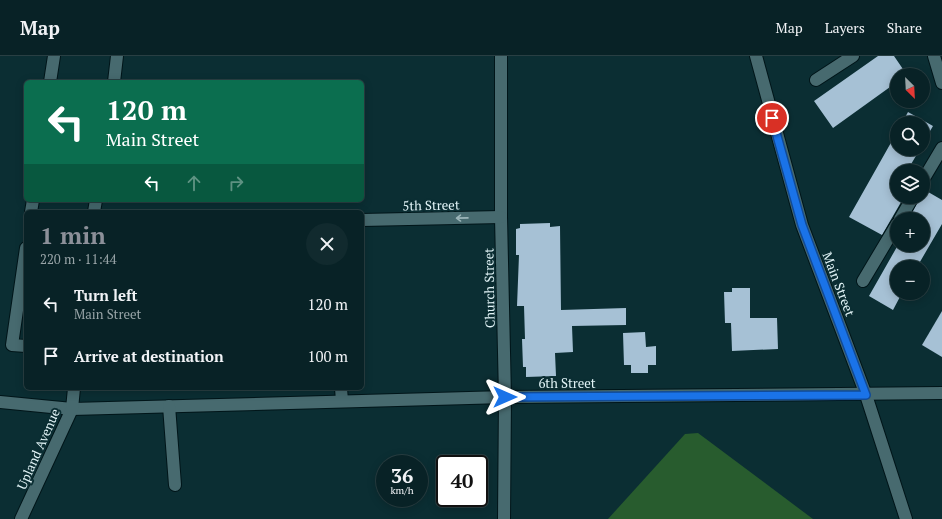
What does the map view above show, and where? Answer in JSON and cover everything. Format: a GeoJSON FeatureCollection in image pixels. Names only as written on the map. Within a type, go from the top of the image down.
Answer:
{"type":"FeatureCollection","features":[{"type":"Feature","properties":{"kind":"street"},"geometry":{"type":"LineString","coordinates":[[50,80],[54,56]]}},
{"type":"Feature","properties":{"kind":"street"},"geometry":{"type":"LineString","coordinates":[[114,80],[118,56]]}},
{"type":"Feature","properties":{"kind":"street","name":"Church Street"},"geometry":{"type":"LineString","coordinates":[[501,56],[501,217],[505,397],[504,519]]}},
{"type":"Feature","properties":{"kind":"street","name":"Main Street"},"geometry":{"type":"LineString","coordinates":[[756,56],[802,225],[866,395],[906,519]]}},
{"type":"Feature","properties":{"kind":"street"},"geometry":{"type":"LineString","coordinates":[[816,80],[853,56]]}},
{"type":"Feature","properties":{"kind":"street"},"geometry":{"type":"LineString","coordinates":[[934,56],[942,83]]}},
{"type":"Feature","properties":{"kind":"street"},"geometry":{"type":"LineString","coordinates":[[930,168],[942,148]]}},
{"type":"Feature","properties":{"kind":"street","name":"5th Street"},"geometry":{"type":"LineString","coordinates":[[364,220],[501,217]]}},
{"type":"Feature","properties":{"kind":"street"},"geometry":{"type":"LineString","coordinates":[[863,281],[890,236]]}},
{"type":"Feature","properties":{"kind":"street"},"geometry":{"type":"LineString","coordinates":[[24,262],[12,345],[24,346]]}},
{"type":"Feature","properties":{"kind":"street","name":"Upland Avenue"},"geometry":{"type":"LineString","coordinates":[[21,519],[72,409],[74,390]]}},
{"type":"Feature","properties":{"kind":"street"},"geometry":{"type":"LineString","coordinates":[[341,390],[342,401]]}},
{"type":"Feature","properties":{"kind":"street","name":"6th Street"},"geometry":{"type":"LineString","coordinates":[[0,402],[72,409],[505,397],[866,395],[942,393]]}},
{"type":"Feature","properties":{"kind":"street"},"geometry":{"type":"LineString","coordinates":[[170,406],[175,485]]}},
{"type":"Feature","properties":{"kind":"green space"},"geometry":{"type":"Polygon","coordinates":[[[698,433],[813,519],[608,519],[685,434],[698,433]]]}},
{"type":"Feature","properties":{"kind":"building"},"geometry":{"type":"Polygon","coordinates":[[[878,56],[894,56],[902,68],[890,68],[890,87],[833,128],[814,101],[878,56]]]}},
{"type":"Feature","properties":{"kind":"building"},"geometry":{"type":"Polygon","coordinates":[[[908,112],[915,116],[906,116],[908,112]]]}},
{"type":"Feature","properties":{"kind":"building"},"geometry":{"type":"Polygon","coordinates":[[[930,124],[933,126],[930,131],[930,124]]]}},
{"type":"Feature","properties":{"kind":"building"},"geometry":{"type":"Polygon","coordinates":[[[890,144],[890,156],[916,156],[911,164],[890,164],[890,204],[900,204],[895,212],[890,212],[890,221],[882,235],[849,217],[890,144]]]}},
{"type":"Feature","properties":{"kind":"building"},"geometry":{"type":"Polygon","coordinates":[[[930,193],[942,200],[942,224],[930,245],[930,212],[912,212],[916,204],[930,204],[930,193]]]}},
{"type":"Feature","properties":{"kind":"building"},"geometry":{"type":"Polygon","coordinates":[[[550,223],[550,227],[560,226],[561,310],[626,308],[626,325],[572,326],[573,352],[555,353],[556,376],[526,377],[526,367],[523,367],[522,339],[525,339],[524,306],[517,306],[519,255],[516,255],[516,229],[520,228],[520,224],[550,223]]]}},
{"type":"Feature","properties":{"kind":"building"},"geometry":{"type":"Polygon","coordinates":[[[894,252],[926,252],[921,260],[890,260],[890,300],[898,300],[893,310],[869,296],[894,252]]]}},
{"type":"Feature","properties":{"kind":"building"},"geometry":{"type":"Polygon","coordinates":[[[732,288],[750,288],[750,318],[777,318],[778,349],[732,351],[731,323],[725,323],[724,292],[732,292],[732,288]]]}},
{"type":"Feature","properties":{"kind":"building"},"geometry":{"type":"Polygon","coordinates":[[[942,311],[942,357],[922,345],[942,311]]]}},
{"type":"Feature","properties":{"kind":"building"},"geometry":{"type":"Polygon","coordinates":[[[645,332],[646,347],[656,346],[656,365],[648,365],[648,373],[631,373],[631,365],[624,365],[623,333],[645,332]]]}},
{"type":"Feature","properties":{"kind":"route"},"geometry":{"type":"LineString","coordinates":[[505,397],[866,395],[802,225],[772,118]]}}]}
